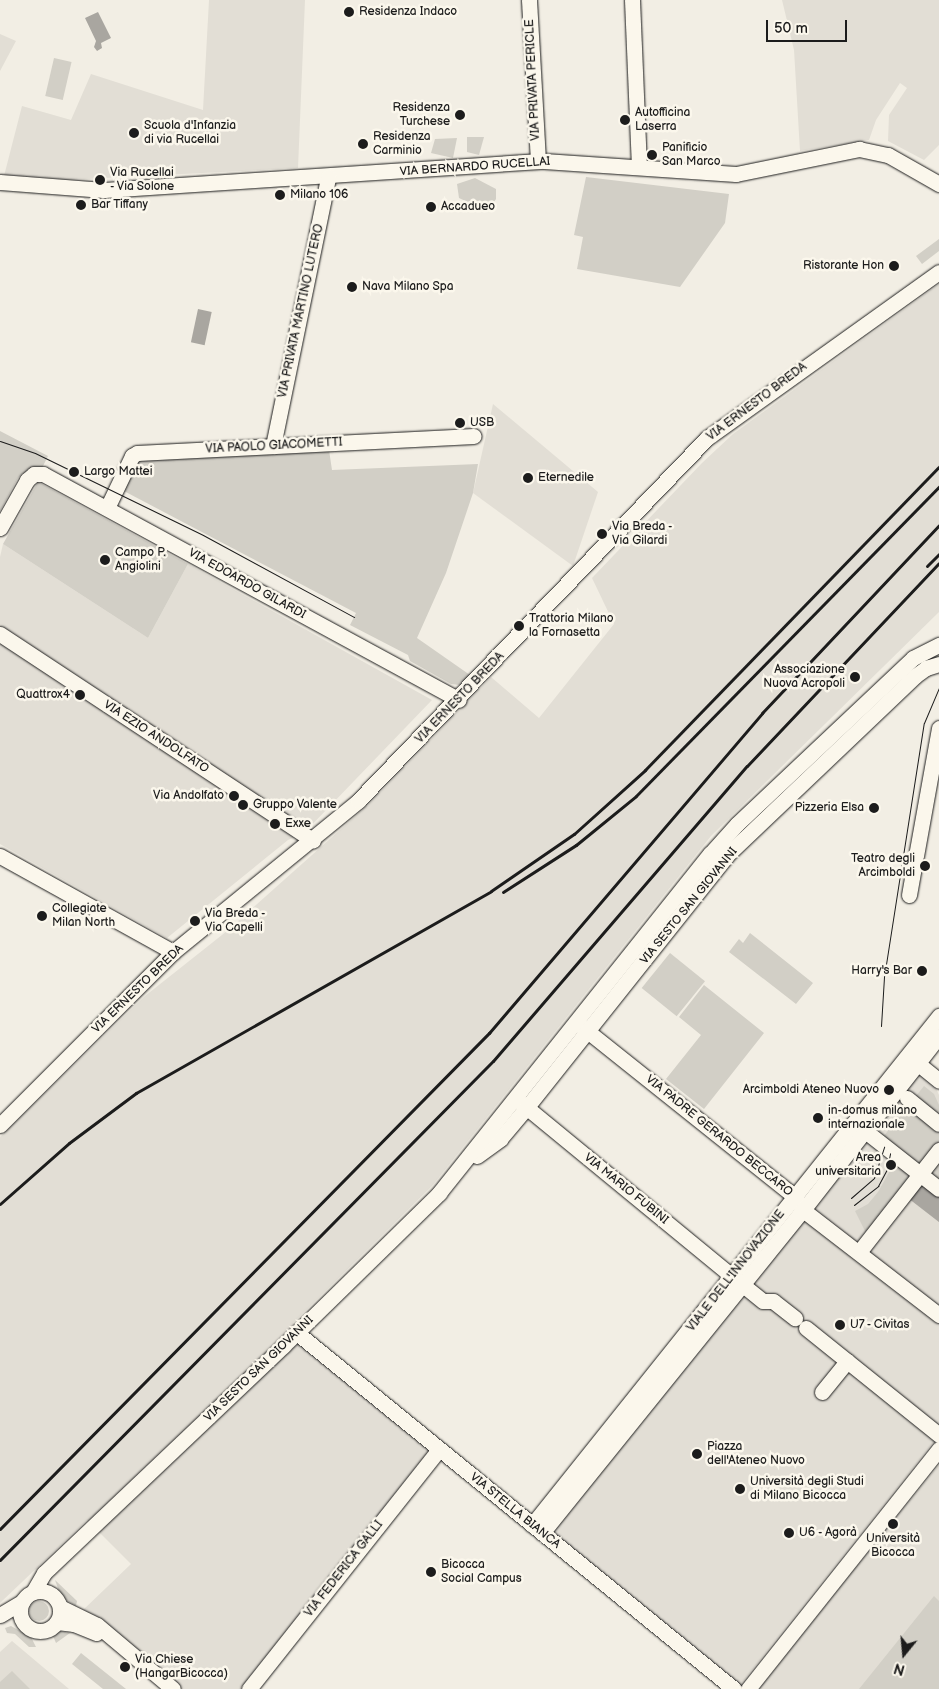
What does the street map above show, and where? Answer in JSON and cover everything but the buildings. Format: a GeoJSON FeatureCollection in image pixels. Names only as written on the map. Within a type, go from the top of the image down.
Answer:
{"type":"FeatureCollection","features":[{"type":"Feature","properties":{"kind":"street","name":"VIA PRIVATA PERICLE"},"geometry":{"type":"LineString","coordinates":[[529,0],[538,161]]}},
{"type":"Feature","properties":{"kind":"street"},"geometry":{"type":"LineString","coordinates":[[632,0],[640,166]]}},
{"type":"Feature","properties":{"kind":"street","name":"VIA BERNARDO RUCELLAI"},"geometry":{"type":"LineString","coordinates":[[1,187],[95,190],[328,177],[538,161],[640,166],[736,174],[837,152],[873,150],[898,160],[939,184]]}},
{"type":"Feature","properties":{"kind":"street","name":"VIA PRIVATA MARTINO LUTERO"},"geometry":{"type":"LineString","coordinates":[[273,446],[328,177]]}},
{"type":"Feature","properties":{"kind":"street","name":"VIA ERNESTO BREDA"},"geometry":{"type":"LineString","coordinates":[[926,282],[939,262]]}},
{"type":"Feature","properties":{"kind":"street","name":"VIA ERNESTO BREDA"},"geometry":{"type":"LineString","coordinates":[[0,1125],[173,952],[313,840],[358,801],[458,700],[707,438],[939,272]]}},
{"type":"Feature","properties":{"kind":"street","name":"VIA PAOLO GIACOMETTI"},"geometry":{"type":"LineString","coordinates":[[107,508],[132,456],[137,453],[474,436]]}},
{"type":"Feature","properties":{"kind":"street","name":"VIA EDOARDO GILARDI"},"geometry":{"type":"LineString","coordinates":[[0,528],[27,480],[34,474],[46,475],[458,700]]}},
{"type":"Feature","properties":{"kind":"street","name":"VIA EZIO ANDOLFATO"},"geometry":{"type":"LineString","coordinates":[[0,634],[313,840]]}},
{"type":"Feature","properties":{"kind":"street","name":"VIA SESTO SAN GIOVANNI"},"geometry":{"type":"LineString","coordinates":[[0,1615],[27,1597],[40,1577],[55,1566],[297,1333],[459,1169],[738,824],[913,658],[939,645]]}},
{"type":"Feature","properties":{"kind":"street","name":"VIA SESTO SAN GIOVANNI"},"geometry":{"type":"LineString","coordinates":[[459,1169],[500,1139],[589,1032],[727,855],[915,676],[926,668],[939,664]]}},
{"type":"Feature","properties":{"kind":"street"},"geometry":{"type":"LineString","coordinates":[[909,895],[939,728]]}},
{"type":"Feature","properties":{"kind":"street"},"geometry":{"type":"LineString","coordinates":[[0,856],[173,952]]}},
{"type":"Feature","properties":{"kind":"street","name":"VIALE DELL'INNOVAZIONE"},"geometry":{"type":"LineString","coordinates":[[799,1204],[864,1130],[939,1016]]}},
{"type":"Feature","properties":{"kind":"street","name":"VIA PADRE GERARDO BECCARO"},"geometry":{"type":"LineString","coordinates":[[576,1022],[858,1252],[939,1315]]}},
{"type":"Feature","properties":{"kind":"street","name":"VIALE DELL'INNOVAZIONE"},"geometry":{"type":"LineString","coordinates":[[537,1529],[738,1281],[912,1059],[939,1036]]}},
{"type":"Feature","properties":{"kind":"street"},"geometry":{"type":"LineString","coordinates":[[912,1059],[939,1081]]}},
{"type":"Feature","properties":{"kind":"street"},"geometry":{"type":"LineString","coordinates":[[525,1088],[520,1102],[526,1108]]}},
{"type":"Feature","properties":{"kind":"street"},"geometry":{"type":"LineString","coordinates":[[907,1098],[939,1124]]}},
{"type":"Feature","properties":{"kind":"street","name":"VIA MARIO FUBINI"},"geometry":{"type":"LineString","coordinates":[[526,1108],[763,1301],[773,1301],[939,1435]]}},
{"type":"Feature","properties":{"kind":"street"},"geometry":{"type":"LineString","coordinates":[[864,1130],[939,1189]]}},
{"type":"Feature","properties":{"kind":"street"},"geometry":{"type":"LineString","coordinates":[[858,1252],[939,1150]]}},
{"type":"Feature","properties":{"kind":"street","name":"VIA STELLA BIANCA"},"geometry":{"type":"LineString","coordinates":[[297,1333],[734,1689]]}},
{"type":"Feature","properties":{"kind":"street"},"geometry":{"type":"LineString","coordinates":[[822,1392],[847,1361]]}},
{"type":"Feature","properties":{"kind":"street","name":"VIA FEDERICA GALLI"},"geometry":{"type":"LineString","coordinates":[[249,1689],[439,1449]]}},
{"type":"Feature","properties":{"kind":"street"},"geometry":{"type":"LineString","coordinates":[[748,1689],[939,1449]]}},
{"type":"Feature","properties":{"kind":"street"},"geometry":{"type":"LineString","coordinates":[[0,1624],[23,1622],[40,1631],[56,1608],[55,1566]]}},
{"type":"Feature","properties":{"kind":"street"},"geometry":{"type":"LineString","coordinates":[[23,1622],[20,1612],[27,1597],[43,1591],[56,1608],[74,1624],[114,1641],[173,1689]]}},
{"type":"Feature","properties":{"kind":"shaded area"},"geometry":{"type":"Polygon","coordinates":[[[209,0],[305,0],[298,168],[65,180],[4,176],[22,106],[71,120],[91,74],[203,110],[209,0]]]}},
{"type":"Feature","properties":{"kind":"shaded area"},"geometry":{"type":"Polygon","coordinates":[[[782,0],[939,0],[939,145],[924,160],[888,141],[889,115],[907,88],[900,83],[876,120],[869,140],[800,151],[794,50],[782,0]]]}},
{"type":"Feature","properties":{"kind":"shaded area"},"geometry":{"type":"Polygon","coordinates":[[[98,12],[111,38],[101,43],[102,48],[97,51],[94,47],[96,41],[85,18],[98,12]]]}},
{"type":"Feature","properties":{"kind":"shaded area"},"geometry":{"type":"Polygon","coordinates":[[[0,34],[16,41],[0,71],[0,34]]]}},
{"type":"Feature","properties":{"kind":"shaded area"},"geometry":{"type":"Polygon","coordinates":[[[54,58],[72,62],[63,100],[45,96],[54,58]]]}},
{"type":"Feature","properties":{"kind":"shaded area"},"geometry":{"type":"Polygon","coordinates":[[[467,137],[484,137],[479,155],[467,152],[467,137]]]}},
{"type":"Feature","properties":{"kind":"shaded area"},"geometry":{"type":"Polygon","coordinates":[[[457,138],[453,158],[431,153],[435,139],[457,138]]]}},
{"type":"Feature","properties":{"kind":"shaded area"},"geometry":{"type":"Polygon","coordinates":[[[586,177],[729,194],[725,223],[680,287],[577,269],[583,237],[574,235],[586,177]]]}},
{"type":"Feature","properties":{"kind":"shaded area"},"geometry":{"type":"Polygon","coordinates":[[[475,178],[496,189],[496,199],[493,204],[478,207],[459,198],[457,184],[475,178]]]}},
{"type":"Feature","properties":{"kind":"shaded area"},"geometry":{"type":"Polygon","coordinates":[[[939,239],[939,251],[922,264],[916,256],[939,239]]]}},
{"type":"Feature","properties":{"kind":"shaded area"},"geometry":{"type":"Polygon","coordinates":[[[939,284],[939,612],[711,836],[432,1186],[293,1323],[445,1443],[253,1689],[181,1689],[82,1611],[131,1564],[87,1520],[0,1603],[0,1137],[145,996],[227,931],[368,805],[491,677],[539,718],[614,624],[592,578],[702,463],[733,434],[939,284]]]}},
{"type":"Feature","properties":{"kind":"shaded area"},"geometry":{"type":"Polygon","coordinates":[[[198,309],[212,312],[205,345],[191,342],[198,309]]]}},
{"type":"Feature","properties":{"kind":"shaded area","name":"Eternedile"},"geometry":{"type":"Polygon","coordinates":[[[493,404],[598,492],[573,566],[473,493],[493,404]]]}},
{"type":"Feature","properties":{"kind":"shaded area"},"geometry":{"type":"Polygon","coordinates":[[[0,431],[48,456],[42,468],[23,473],[18,478],[0,511],[0,431]]]}},
{"type":"Feature","properties":{"kind":"shaded area"},"geometry":{"type":"Polygon","coordinates":[[[329,450],[332,470],[478,464],[473,493],[446,573],[417,638],[470,675],[460,685],[451,684],[410,661],[408,655],[350,625],[356,613],[122,490],[132,464],[143,457],[329,450]]]}},
{"type":"Feature","properties":{"kind":"shaded area","name":"Campo P. Angiolini"},"geometry":{"type":"Polygon","coordinates":[[[38,482],[188,564],[148,638],[3,544],[38,482]]]}},
{"type":"Feature","properties":{"kind":"shaded area"},"geometry":{"type":"Polygon","coordinates":[[[3,544],[148,638],[188,564],[432,700],[304,833],[288,840],[167,938],[0,844],[0,557],[3,544]]]}},
{"type":"Feature","properties":{"kind":"shaded area"},"geometry":{"type":"Polygon","coordinates":[[[750,933],[813,983],[796,1004],[729,952],[739,939],[743,943],[750,933]]]}},
{"type":"Feature","properties":{"kind":"shaded area"},"geometry":{"type":"Polygon","coordinates":[[[670,953],[705,981],[677,1016],[642,988],[670,953]]]}},
{"type":"Feature","properties":{"kind":"shaded area"},"geometry":{"type":"Polygon","coordinates":[[[704,985],[764,1033],[704,1109],[666,1079],[701,1035],[679,1017],[704,985]]]}},
{"type":"Feature","properties":{"kind":"shaded area","name":"Area universitaria"},"geometry":{"type":"Polygon","coordinates":[[[919,1072],[932,1080],[939,1095],[939,1308],[808,1208],[919,1072]]]}},
{"type":"Feature","properties":{"kind":"shaded area"},"geometry":{"type":"Polygon","coordinates":[[[924,1086],[934,1094],[939,1105],[939,1222],[904,1195],[869,1239],[855,1211],[868,1204],[878,1192],[892,1167],[893,1153],[879,1142],[924,1086]]]}},
{"type":"Feature","properties":{"kind":"shaded area"},"geometry":{"type":"Polygon","coordinates":[[[922,1179],[939,1192],[939,1222],[908,1198],[922,1179]]]}},
{"type":"Feature","properties":{"kind":"shaded area","name":"Università degli Studi di Milano Bicocca"},"geometry":{"type":"Polygon","coordinates":[[[805,1215],[939,1322],[939,1435],[740,1685],[553,1534],[552,1530],[805,1215]]]}},
{"type":"Feature","properties":{"kind":"shaded area"},"geometry":{"type":"Polygon","coordinates":[[[939,1465],[939,1689],[756,1689],[939,1465]]]}},
{"type":"Feature","properties":{"kind":"shaded area"},"geometry":{"type":"Polygon","coordinates":[[[55,1580],[77,1601],[76,1606],[61,1597],[55,1580]]]}},
{"type":"Feature","properties":{"kind":"shaded area"},"geometry":{"type":"Polygon","coordinates":[[[934,1596],[939,1601],[939,1689],[859,1689],[934,1596]]]}},
{"type":"Feature","properties":{"kind":"shaded area"},"geometry":{"type":"Polygon","coordinates":[[[39,1601],[46,1604],[49,1611],[46,1618],[39,1621],[32,1618],[29,1611],[32,1604],[39,1601]]]}},
{"type":"Feature","properties":{"kind":"shaded area"},"geometry":{"type":"Polygon","coordinates":[[[11,1626],[31,1637],[36,1647],[29,1647],[15,1634],[7,1633],[5,1628],[11,1626]]]}},
{"type":"Feature","properties":{"kind":"shaded area"},"geometry":{"type":"Polygon","coordinates":[[[59,1631],[70,1633],[56,1643],[53,1636],[59,1631]]]}},
{"type":"Feature","properties":{"kind":"shaded area"},"geometry":{"type":"Polygon","coordinates":[[[12,1641],[69,1689],[0,1689],[0,1652],[12,1641]]]}},
{"type":"Feature","properties":{"kind":"shaded area"},"geometry":{"type":"Polygon","coordinates":[[[81,1653],[126,1689],[103,1689],[72,1664],[81,1653]]]}},
{"type":"Feature","properties":{"kind":"shaded area"},"geometry":{"type":"Polygon","coordinates":[[[12,1671],[30,1689],[0,1689],[0,1682],[12,1671]]]}},
{"type":"Feature","properties":{"kind":"tram line"},"geometry":{"type":"LineString","coordinates":[[0,441],[35,453],[203,535],[354,617]]}},
{"type":"Feature","properties":{"kind":"tram line"},"geometry":{"type":"LineString","coordinates":[[881,1026],[884,977],[924,723],[939,687]]}},
{"type":"Feature","properties":{"kind":"tram line"},"geometry":{"type":"LineString","coordinates":[[851,1198],[874,1178],[884,1147]]}},
{"type":"Feature","properties":{"kind":"tram line"},"geometry":{"type":"LineString","coordinates":[[854,1205],[878,1186],[887,1169],[890,1153]]}},
{"type":"Feature","properties":{"kind":"railway"},"geometry":{"type":"LineString","coordinates":[[0,1204],[69,1143],[136,1093],[491,891],[574,834],[645,770],[939,467]]}},
{"type":"Feature","properties":{"kind":"railway"},"geometry":{"type":"LineString","coordinates":[[503,892],[576,845],[636,796],[939,487]]}},
{"type":"Feature","properties":{"kind":"railway"},"geometry":{"type":"LineString","coordinates":[[0,1529],[489,1033],[762,713],[939,525]]}},
{"type":"Feature","properties":{"kind":"railway"},"geometry":{"type":"LineString","coordinates":[[927,566],[939,554]]}},
{"type":"Feature","properties":{"kind":"railway"},"geometry":{"type":"LineString","coordinates":[[0,1560],[493,1061],[747,766],[939,563]]}},
{"type":"Feature","properties":{"kind":"place","name":"Residenza Indaco"},"geometry":{"type":"Point","coordinates":[349,12]}},
{"type":"Feature","properties":{"kind":"place","name":"Residenza Turchese"},"geometry":{"type":"Point","coordinates":[460,115]}},
{"type":"Feature","properties":{"kind":"place","name":"Autofficina Laserra"},"geometry":{"type":"Point","coordinates":[625,120]}},
{"type":"Feature","properties":{"kind":"place","name":"Scuola d'Infanzia di via Rucellai"},"geometry":{"type":"Point","coordinates":[134,133]}},
{"type":"Feature","properties":{"kind":"place","name":"Residenza Carminio"},"geometry":{"type":"Point","coordinates":[363,144]}},
{"type":"Feature","properties":{"kind":"place","name":"Panificio San Marco"},"geometry":{"type":"Point","coordinates":[652,155]}},
{"type":"Feature","properties":{"kind":"place","name":"Via Rucellai - Via Solone"},"geometry":{"type":"Point","coordinates":[100,180]}},
{"type":"Feature","properties":{"kind":"place","name":"Milano 106"},"geometry":{"type":"Point","coordinates":[280,195]}},
{"type":"Feature","properties":{"kind":"place","name":"Bar Tiffany"},"geometry":{"type":"Point","coordinates":[81,205]}},
{"type":"Feature","properties":{"kind":"place","name":"Accadueo"},"geometry":{"type":"Point","coordinates":[431,207]}},
{"type":"Feature","properties":{"kind":"place","name":"Ristorante Hon"},"geometry":{"type":"Point","coordinates":[894,266]}},
{"type":"Feature","properties":{"kind":"place","name":"Nava Milano Spa"},"geometry":{"type":"Point","coordinates":[352,287]}},
{"type":"Feature","properties":{"kind":"place","name":"USB"},"geometry":{"type":"Point","coordinates":[460,423]}},
{"type":"Feature","properties":{"kind":"place","name":"Largo Mattei"},"geometry":{"type":"Point","coordinates":[74,472]}},
{"type":"Feature","properties":{"kind":"place","name":"Eternedile"},"geometry":{"type":"Point","coordinates":[528,478]}},
{"type":"Feature","properties":{"kind":"place","name":"Via Breda - Via Gilardi"},"geometry":{"type":"Point","coordinates":[602,534]}},
{"type":"Feature","properties":{"kind":"place","name":"Campo P. Angiolini"},"geometry":{"type":"Point","coordinates":[105,560]}},
{"type":"Feature","properties":{"kind":"place","name":"Trattoria Milano la Fornasetta"},"geometry":{"type":"Point","coordinates":[519,626]}},
{"type":"Feature","properties":{"kind":"place","name":"Associazione Nuova Acropoli"},"geometry":{"type":"Point","coordinates":[855,677]}},
{"type":"Feature","properties":{"kind":"place","name":"Quattrox4"},"geometry":{"type":"Point","coordinates":[80,695]}},
{"type":"Feature","properties":{"kind":"place","name":"Via Andolfato"},"geometry":{"type":"Point","coordinates":[234,796]}},
{"type":"Feature","properties":{"kind":"place","name":"Gruppo Valente"},"geometry":{"type":"Point","coordinates":[243,805]}},
{"type":"Feature","properties":{"kind":"place","name":"Pizzeria Elsa"},"geometry":{"type":"Point","coordinates":[874,808]}},
{"type":"Feature","properties":{"kind":"place","name":"Exxe"},"geometry":{"type":"Point","coordinates":[275,824]}},
{"type":"Feature","properties":{"kind":"place","name":"Teatro degli Arcimboldi"},"geometry":{"type":"Point","coordinates":[925,866]}},
{"type":"Feature","properties":{"kind":"place","name":"Collegiate Milan North"},"geometry":{"type":"Point","coordinates":[42,916]}},
{"type":"Feature","properties":{"kind":"place","name":"Via Breda - Via Capelli"},"geometry":{"type":"Point","coordinates":[195,921]}},
{"type":"Feature","properties":{"kind":"place","name":"Harry's Bar"},"geometry":{"type":"Point","coordinates":[922,971]}},
{"type":"Feature","properties":{"kind":"place","name":"Arcimboldi Ateneo Nuovo"},"geometry":{"type":"Point","coordinates":[889,1090]}},
{"type":"Feature","properties":{"kind":"place","name":"in-domus milano internazionale"},"geometry":{"type":"Point","coordinates":[818,1118]}},
{"type":"Feature","properties":{"kind":"place","name":"Area universitaria"},"geometry":{"type":"Point","coordinates":[891,1165]}},
{"type":"Feature","properties":{"kind":"place","name":"U7 - Civitas"},"geometry":{"type":"Point","coordinates":[840,1325]}},
{"type":"Feature","properties":{"kind":"place","name":"Piazza dell'Ateneo Nuovo"},"geometry":{"type":"Point","coordinates":[697,1454]}},
{"type":"Feature","properties":{"kind":"place","name":"Università degli Studi di Milano Bicocca"},"geometry":{"type":"Point","coordinates":[740,1489]}},
{"type":"Feature","properties":{"kind":"place","name":"Università Bicocca"},"geometry":{"type":"Point","coordinates":[893,1524]}},
{"type":"Feature","properties":{"kind":"place","name":"U6 - Agorà"},"geometry":{"type":"Point","coordinates":[789,1533]}},
{"type":"Feature","properties":{"kind":"place","name":"Bicocca Social Campus"},"geometry":{"type":"Point","coordinates":[431,1572]}},
{"type":"Feature","properties":{"kind":"place","name":"Via Chiese (HangarBicocca)"},"geometry":{"type":"Point","coordinates":[125,1667]}}]}
